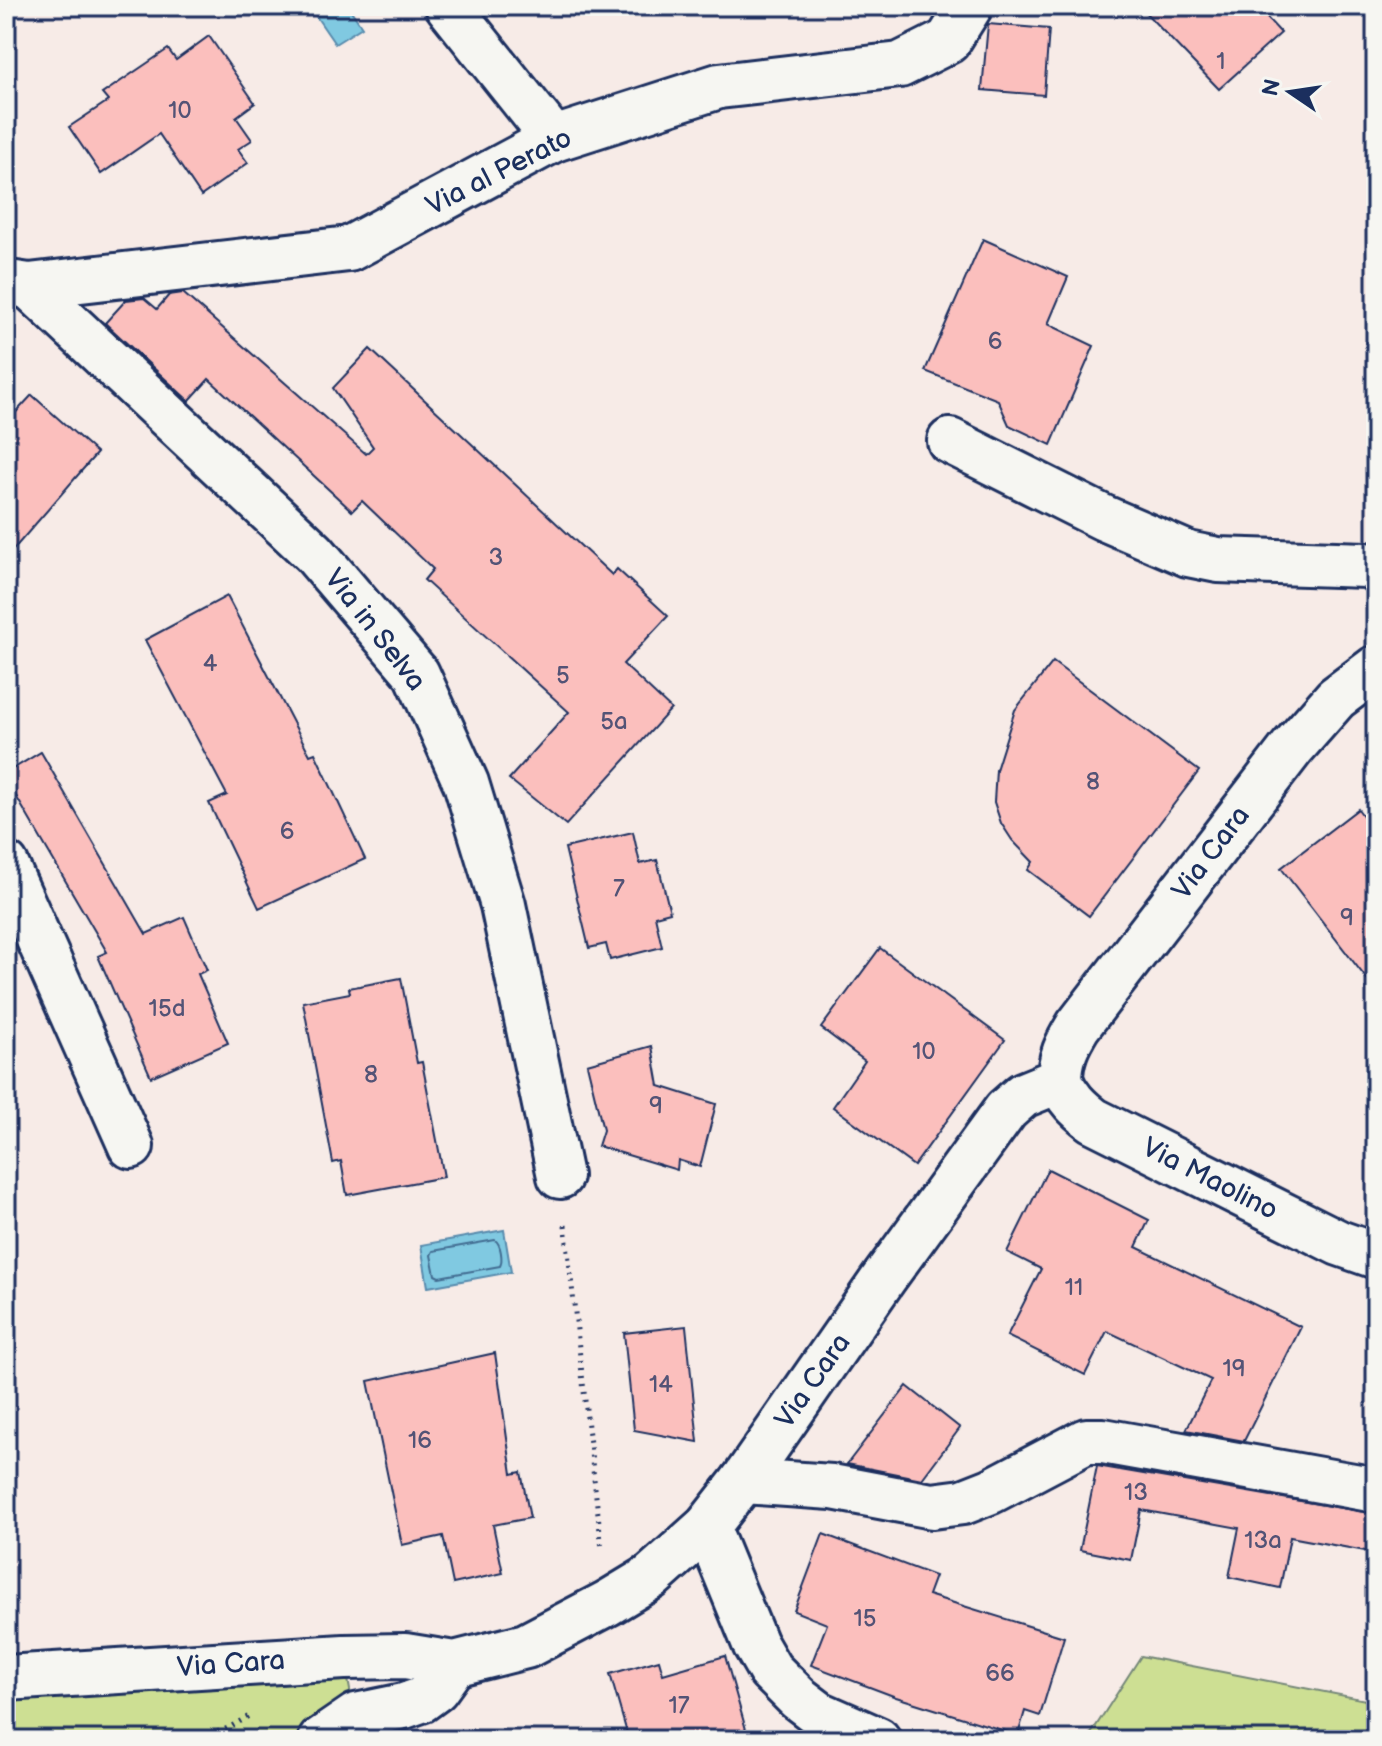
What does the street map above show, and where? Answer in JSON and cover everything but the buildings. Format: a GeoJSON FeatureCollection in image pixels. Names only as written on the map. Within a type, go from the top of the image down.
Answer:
{"type":"FeatureCollection","features":[{"type":"Feature","properties":{"kind":"street"},"geometry":{"type":"LineString","coordinates":[[448,6],[554,139]]}},
{"type":"Feature","properties":{"kind":"street","name":"Via al Perato"},"geometry":{"type":"LineString","coordinates":[[17,284],[349,249],[554,139],[719,86],[900,65],[948,41],[970,6]]}},
{"type":"Feature","properties":{"kind":"street","name":"Via in Selva"},"geometry":{"type":"LineString","coordinates":[[17,284],[314,553],[417,674],[466,783],[503,905],[560,1176]]}},
{"type":"Feature","properties":{"kind":"street"},"geometry":{"type":"LineString","coordinates":[[950,441],[1104,518],[1188,554],[1218,560],[1366,565],[1376,569]]}},
{"type":"Feature","properties":{"kind":"street","name":"Via Cara"},"geometry":{"type":"LineString","coordinates":[[6,1678],[344,1657],[405,1656],[454,1664],[526,1646],[651,1577],[707,1527],[743,1481],[1006,1110],[1023,1095],[1060,1080],[1060,1065],[1078,1026],[1237,818],[1336,698],[1376,668]]}},
{"type":"Feature","properties":{"kind":"street"},"geometry":{"type":"LineString","coordinates":[[6,865],[131,1146]]}},
{"type":"Feature","properties":{"kind":"street","name":"Via Maolino"},"geometry":{"type":"LineString","coordinates":[[1060,1080],[1071,1100],[1093,1120],[1339,1243],[1376,1256]]}},
{"type":"Feature","properties":{"kind":"street"},"geometry":{"type":"LineString","coordinates":[[743,1481],[832,1487],[932,1506],[963,1502],[991,1491],[1086,1441],[1376,1490]]}},
{"type":"Feature","properties":{"kind":"street"},"geometry":{"type":"LineString","coordinates":[[707,1527],[755,1644],[770,1670],[819,1714],[878,1740]]}},
{"type":"Feature","properties":{"kind":"street"},"geometry":{"type":"LineString","coordinates":[[321,1740],[356,1716],[421,1700],[436,1689],[454,1664]]}},
{"type":"Feature","properties":{"kind":"path"},"geometry":{"type":"LineString","coordinates":[[560,1176],[608,1603]]}},
{"type":"Feature","properties":{"kind":"green space"},"geometry":{"type":"Polygon","coordinates":[[[1141,1656],[1376,1702],[1376,1740],[1087,1740],[1141,1656]]]}},
{"type":"Feature","properties":{"kind":"green space"},"geometry":{"type":"Polygon","coordinates":[[[344,1657],[359,1740],[6,1740],[6,1678],[344,1657]]]}},
{"type":"Feature","properties":{"kind":"water"},"geometry":{"type":"Polygon","coordinates":[[[309,6],[348,6],[362,27],[335,44],[309,6]]]}},
{"type":"Feature","properties":{"kind":"water"},"geometry":{"type":"Polygon","coordinates":[[[504,1230],[511,1272],[428,1287],[421,1245],[504,1230]]]}}]}
